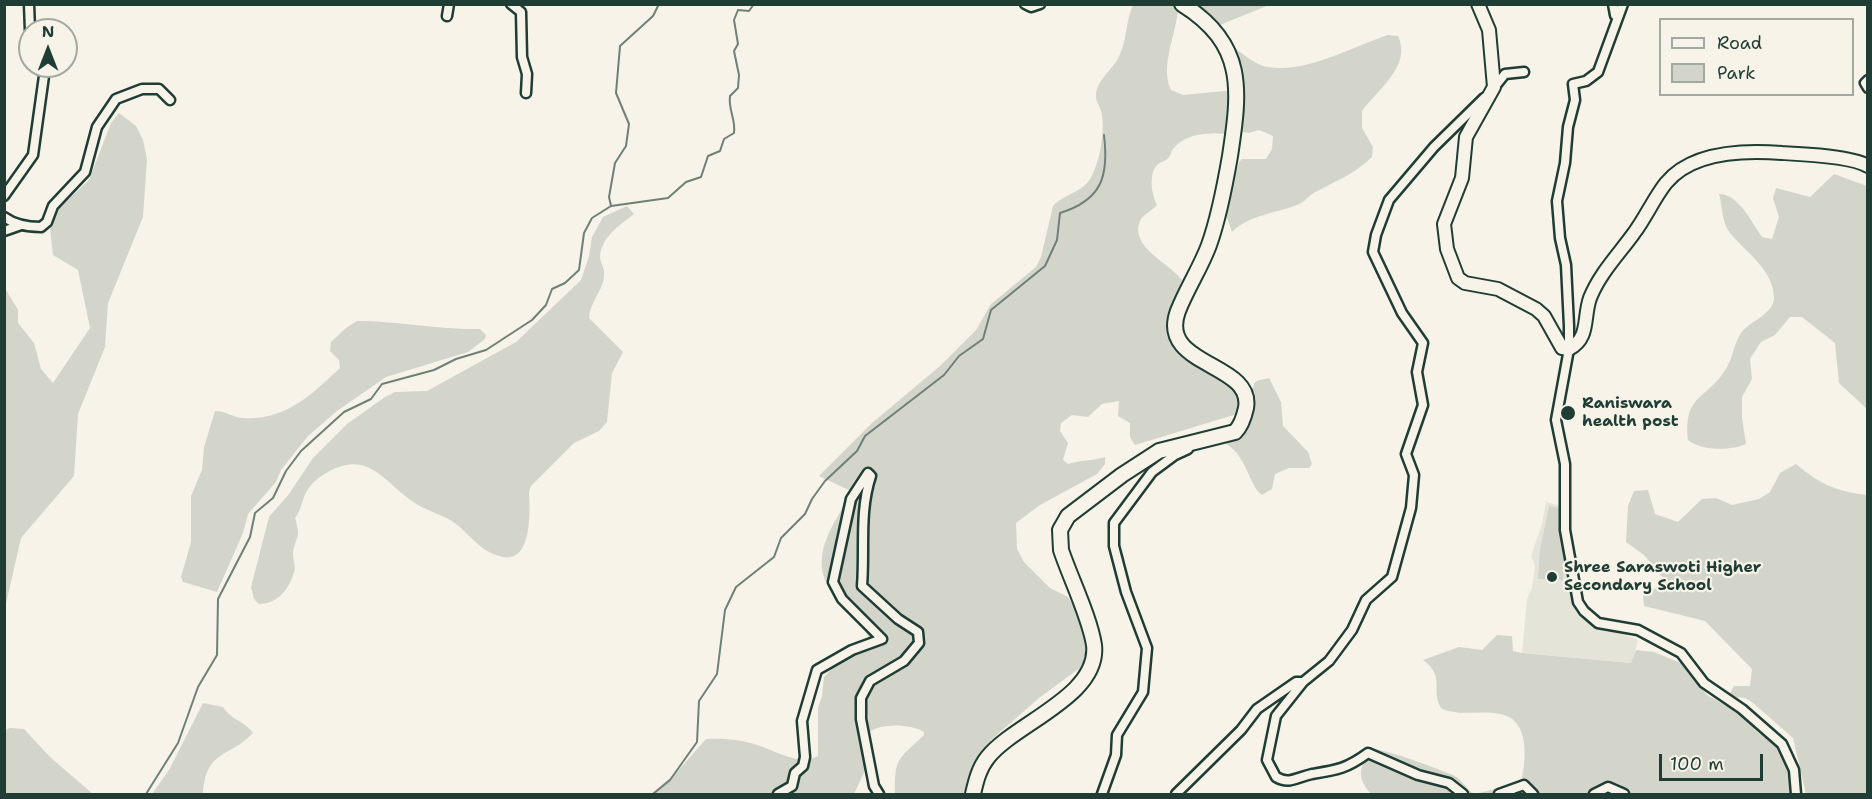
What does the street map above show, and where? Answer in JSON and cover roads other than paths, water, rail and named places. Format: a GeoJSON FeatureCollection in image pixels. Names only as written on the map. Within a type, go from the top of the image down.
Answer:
{"type":"FeatureCollection","features":[{"type":"Feature","properties":{"kind":"main road"},"geometry":{"type":"LineString","coordinates":[[973,795],[980,768],[993,750],[1074,690],[1091,667],[1094,658],[1091,634],[1060,550],[1063,522],[1076,509],[1159,451],[1235,432],[1240,427],[1246,411],[1246,393],[1239,382],[1182,345],[1177,335],[1177,314],[1209,245],[1216,220],[1238,103],[1237,81],[1229,56],[1205,21],[1182,4]]}},
{"type":"Feature","properties":{"kind":"main road"},"geometry":{"type":"LineString","coordinates":[[1478,4],[1489,30],[1494,87],[1466,136],[1462,178],[1444,224],[1447,249],[1458,278],[1464,283],[1498,289],[1536,309],[1544,316],[1562,348],[1569,349],[1578,345],[1584,337],[1586,312],[1596,285],[1634,234],[1666,183],[1681,168],[1701,159],[1757,151],[1813,155],[1868,166]]}},
{"type":"Feature","properties":{"kind":"street"},"geometry":{"type":"LineString","coordinates":[[447,16],[449,4]]}},
{"type":"Feature","properties":{"kind":"street"},"geometry":{"type":"LineString","coordinates":[[511,4],[521,12],[522,57],[527,74],[526,93]]}},
{"type":"Feature","properties":{"kind":"street"},"geometry":{"type":"LineString","coordinates":[[1025,4],[1031,7],[1040,4]]}},
{"type":"Feature","properties":{"kind":"street"},"geometry":{"type":"LineString","coordinates":[[1613,4],[1615,15],[1619,15]]}},
{"type":"Feature","properties":{"kind":"street"},"geometry":{"type":"LineString","coordinates":[[1623,4],[1598,72],[1586,81],[1573,84],[1575,100],[1564,149],[1565,163],[1557,211],[1563,259],[1566,265],[1569,349],[1556,420],[1565,464],[1565,530],[1578,602],[1584,612],[1598,622],[1638,630],[1681,653],[1704,683],[1742,708],[1782,744],[1794,770],[1796,795]]}},
{"type":"Feature","properties":{"kind":"street"},"geometry":{"type":"LineString","coordinates":[[1462,795],[1449,783],[1418,775],[1368,753],[1333,773],[1310,774],[1291,781],[1275,777],[1267,760],[1276,716],[1303,682],[1329,661],[1352,630],[1366,600],[1392,577],[1411,508],[1414,475],[1406,454],[1423,405],[1417,372],[1423,343],[1402,313],[1373,252],[1381,217],[1389,200],[1416,167],[1505,74],[1524,72]]}},
{"type":"Feature","properties":{"kind":"street"},"geometry":{"type":"LineString","coordinates":[[4,196],[33,155],[44,78]]}},
{"type":"Feature","properties":{"kind":"street"},"geometry":{"type":"LineString","coordinates":[[1868,80],[1865,83],[1868,88]]}},
{"type":"Feature","properties":{"kind":"street"},"geometry":{"type":"LineString","coordinates":[[4,217],[21,225],[41,227],[47,222],[53,206],[85,172],[97,127],[116,99],[142,89],[159,89],[170,100]]}},
{"type":"Feature","properties":{"kind":"street"},"geometry":{"type":"LineString","coordinates":[[4,231],[21,225]]}},
{"type":"Feature","properties":{"kind":"street"},"geometry":{"type":"LineString","coordinates":[[1102,795],[1116,755],[1117,735],[1143,692],[1147,648],[1126,592],[1114,546],[1114,523],[1152,472],[1175,454],[1209,440]]}},
{"type":"Feature","properties":{"kind":"street"},"geometry":{"type":"LineString","coordinates":[[778,795],[792,786],[795,773],[803,766],[806,757],[802,721],[816,670],[852,650],[882,639],[842,599],[833,582],[850,499],[868,473],[871,476],[862,528],[865,550],[862,586],[898,620],[918,632],[919,643],[904,661],[870,681],[861,698],[861,719],[874,786],[879,795]]}},
{"type":"Feature","properties":{"kind":"street"},"geometry":{"type":"LineString","coordinates":[[1176,795],[1240,730],[1257,709],[1296,682],[1303,682]]}},
{"type":"Feature","properties":{"kind":"street"},"geometry":{"type":"LineString","coordinates":[[1499,795],[1524,785],[1533,795]]}},
{"type":"Feature","properties":{"kind":"street"},"geometry":{"type":"LineString","coordinates":[[1594,795],[1608,787],[1624,795]]}},
{"type":"Feature","properties":{"kind":"waterway"},"geometry":{"type":"LineString","coordinates":[[611,206],[609,197],[615,163],[626,146],[629,124],[616,93],[620,46],[653,16],[659,4]]}},
{"type":"Feature","properties":{"kind":"waterway"},"geometry":{"type":"LineString","coordinates":[[146,794],[178,743],[198,687],[217,655],[218,599],[250,537],[255,513],[273,498],[286,471],[301,451],[344,412],[371,399],[382,384],[434,370],[456,359],[486,350],[532,320],[546,305],[552,289],[565,283],[579,270],[584,233],[592,218],[611,206],[668,198],[686,182],[701,177],[708,156],[720,151],[724,139],[734,133],[730,96],[738,88],[739,75],[734,51],[738,44],[734,20],[738,10],[749,11],[754,4]]}},
{"type":"Feature","properties":{"kind":"waterway"},"geometry":{"type":"LineString","coordinates":[[653,794],[670,780],[697,742],[699,701],[717,674],[725,610],[736,587],[774,557],[781,538],[805,514],[825,481],[857,451],[865,436],[944,375],[959,356],[983,339],[991,310],[1045,266],[1057,240],[1060,213],[1085,201],[1100,184],[1105,163],[1104,135]]}},
{"type":"Feature","properties":{"kind":"place","name":"Raniswara health post"},"geometry":{"type":"Point","coordinates":[1568,413]}},
{"type":"Feature","properties":{"kind":"place","name":"Shree Saraswoti Higher Secondary School"},"geometry":{"type":"Point","coordinates":[1552,577]}}]}
